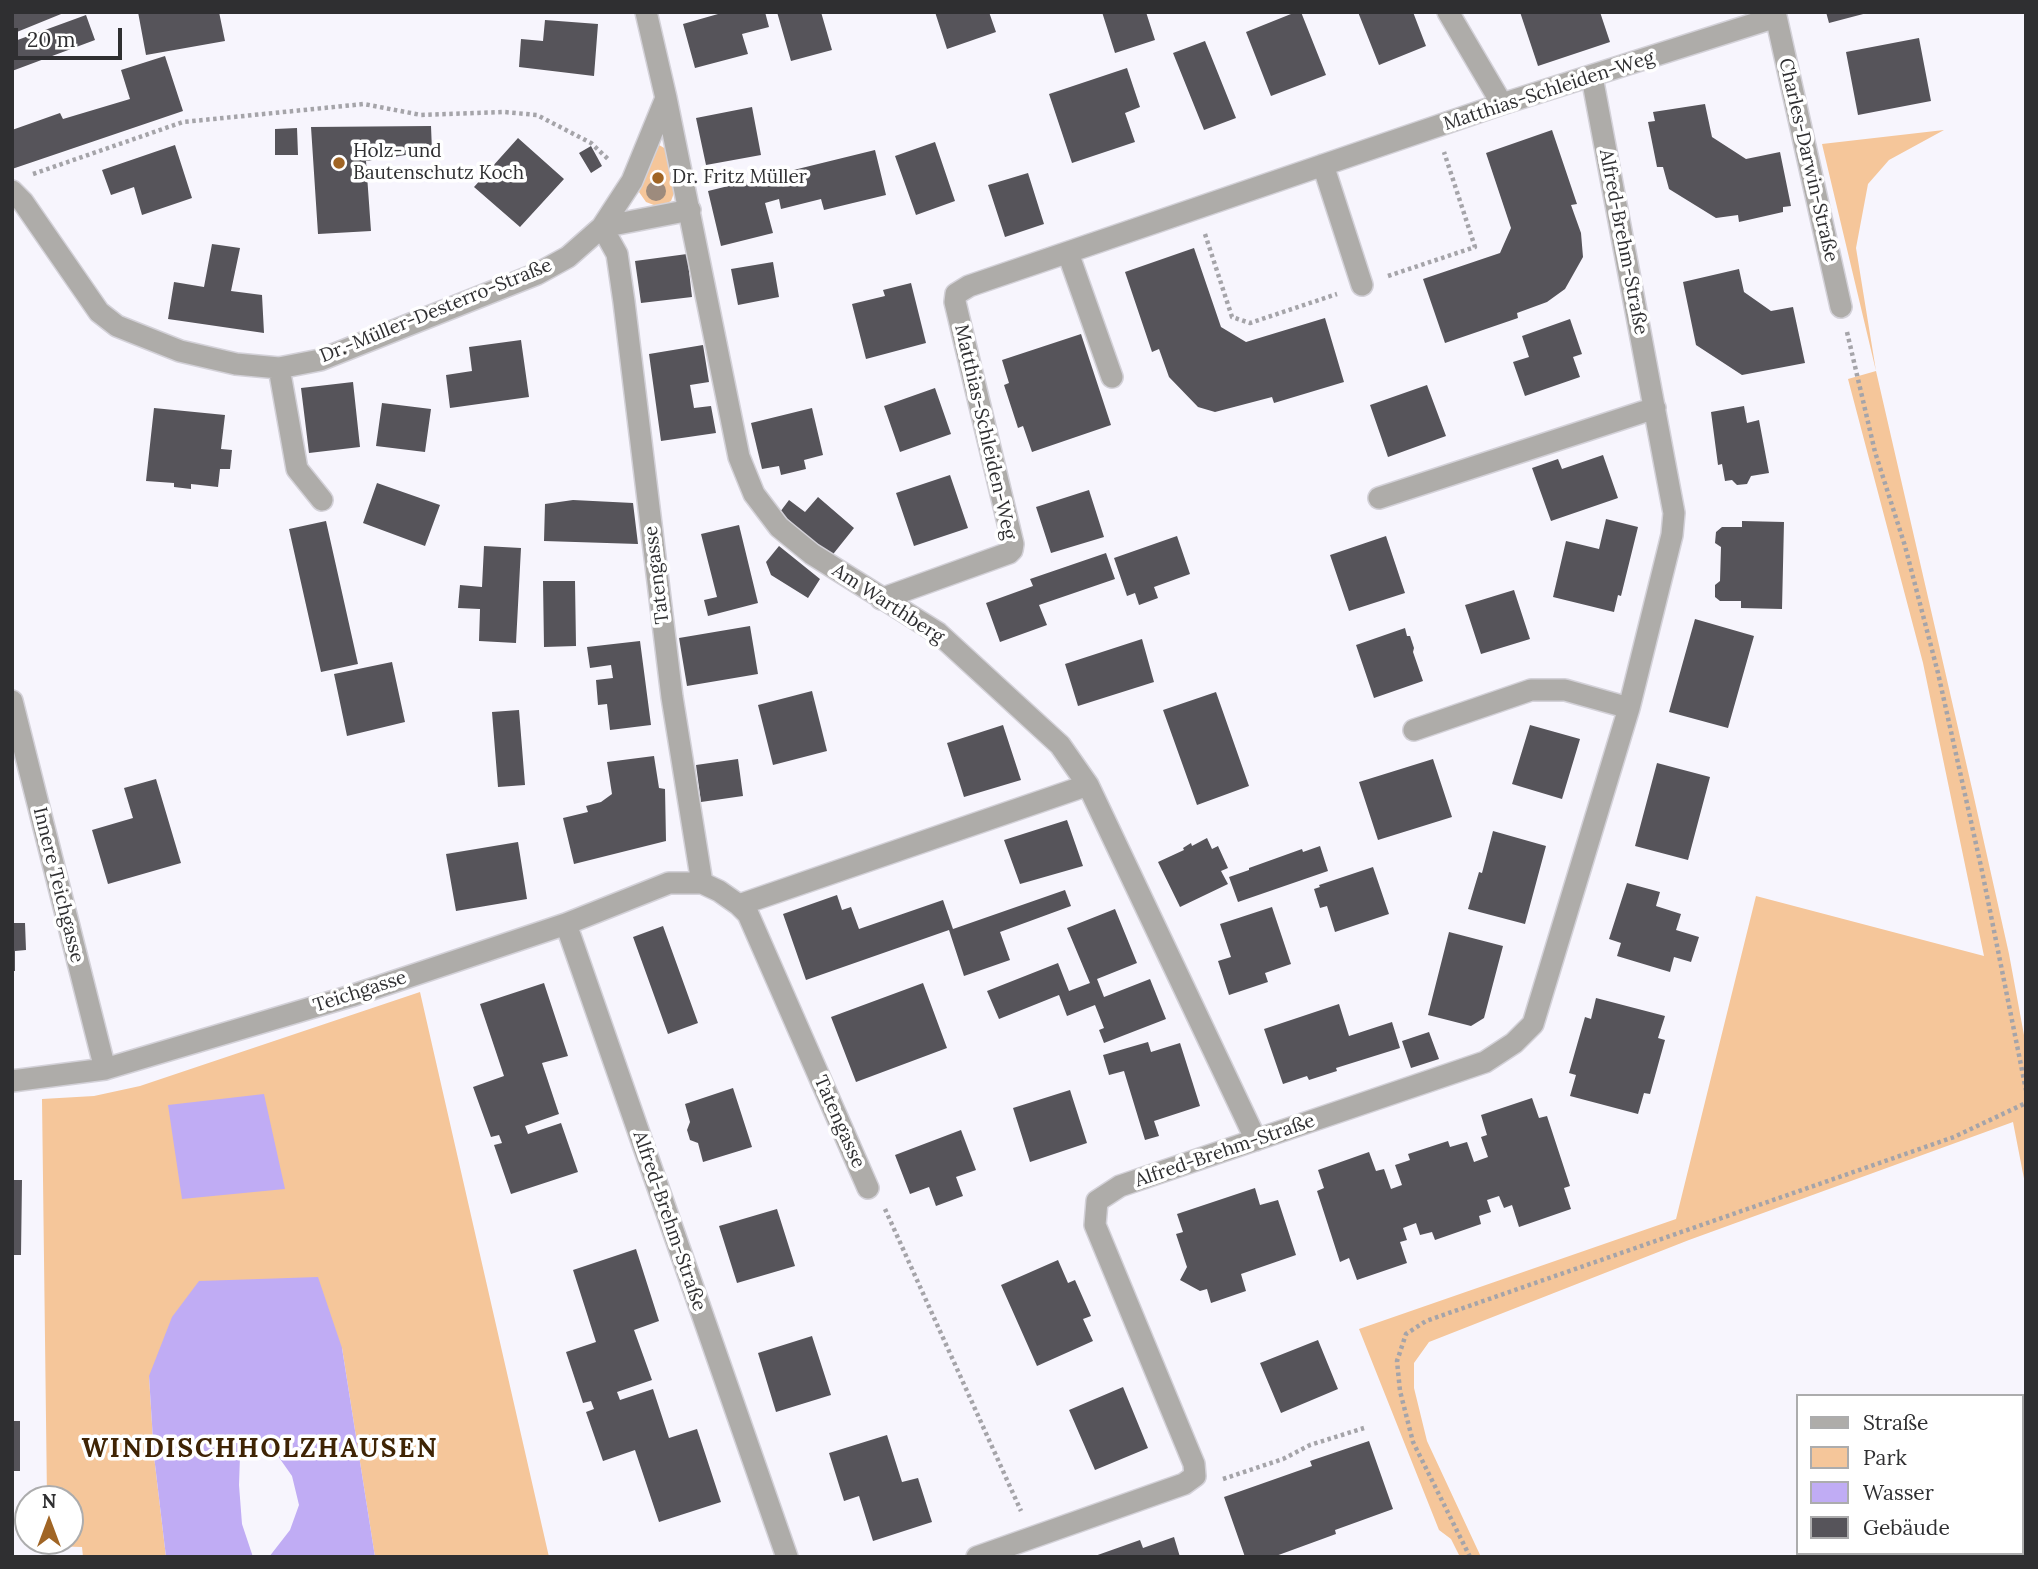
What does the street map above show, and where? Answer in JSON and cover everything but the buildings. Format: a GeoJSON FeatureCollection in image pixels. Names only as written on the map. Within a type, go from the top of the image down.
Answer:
{"type":"FeatureCollection","features":[{"type":"Feature","properties":{"kind":"street"},"geometry":{"type":"LineString","coordinates":[[646,12],[666,98]]}},
{"type":"Feature","properties":{"kind":"street"},"geometry":{"type":"LineString","coordinates":[[1448,12],[1502,104]]}},
{"type":"Feature","properties":{"kind":"street","name":"Matthias-Schleiden-Weg"},"geometry":{"type":"LineString","coordinates":[[881,599],[1012,550],[1013,544],[958,320],[956,294],[969,286],[1775,14]]}},
{"type":"Feature","properties":{"kind":"street","name":"Charles-Darwin-Straße"},"geometry":{"type":"LineString","coordinates":[[1775,14],[1841,307]]}},
{"type":"Feature","properties":{"kind":"street","name":"Alfred-Brehm-Straße"},"geometry":{"type":"LineString","coordinates":[[1195,1476],[1194,1464],[1095,1225],[1097,1201],[1120,1186],[1485,1062],[1514,1043],[1533,1024],[1629,708],[1672,535],[1675,513],[1591,77]]}},
{"type":"Feature","properties":{"kind":"street","name":"Dr.-Müller-Desterro-Straße"},"geometry":{"type":"LineString","coordinates":[[19,184],[23,202],[99,312],[117,326],[205,359],[279,368],[320,360],[537,274],[568,257],[602,227],[632,181],[666,98]]}},
{"type":"Feature","properties":{"kind":"street","name":"Am Warthberg"},"geometry":{"type":"LineString","coordinates":[[666,98],[739,457],[754,494],[779,527],[811,554],[938,633],[1060,745],[1088,785],[1256,1140]]}},
{"type":"Feature","properties":{"kind":"street"},"geometry":{"type":"LineString","coordinates":[[1323,166],[1362,285]]}},
{"type":"Feature","properties":{"kind":"street"},"geometry":{"type":"LineString","coordinates":[[602,227],[690,210]]}},
{"type":"Feature","properties":{"kind":"street","name":"Tatengasse"},"geometry":{"type":"LineString","coordinates":[[602,227],[617,254],[672,697],[702,883],[719,891],[748,914],[868,1188]]}},
{"type":"Feature","properties":{"kind":"street"},"geometry":{"type":"LineString","coordinates":[[1068,253],[1112,377]]}},
{"type":"Feature","properties":{"kind":"street"},"geometry":{"type":"LineString","coordinates":[[279,368],[297,469],[322,500]]}},
{"type":"Feature","properties":{"kind":"street"},"geometry":{"type":"LineString","coordinates":[[1378,498],[1655,408]]}},
{"type":"Feature","properties":{"kind":"street"},"geometry":{"type":"LineString","coordinates":[[1415,730],[1531,690],[1565,690],[1629,708]]}},
{"type":"Feature","properties":{"kind":"street","name":"Innere Teichgasse"},"geometry":{"type":"LineString","coordinates":[[12,701],[105,1069]]}},
{"type":"Feature","properties":{"kind":"street"},"geometry":{"type":"LineString","coordinates":[[739,905],[1088,785]]}},
{"type":"Feature","properties":{"kind":"street","name":"Teichgasse"},"geometry":{"type":"LineString","coordinates":[[12,1081],[105,1069],[351,996],[566,924],[669,883],[702,883]]}},
{"type":"Feature","properties":{"kind":"street","name":"Alfred-Brehm-Straße"},"geometry":{"type":"LineString","coordinates":[[566,924],[787,1557]]}},
{"type":"Feature","properties":{"kind":"street"},"geometry":{"type":"LineString","coordinates":[[977,1557],[1184,1484],[1195,1476]]}},
{"type":"Feature","properties":{"kind":"path"},"geometry":{"type":"LineString","coordinates":[[19,184],[183,122],[364,104],[421,115],[504,112],[537,115],[591,143],[632,181]]}},
{"type":"Feature","properties":{"kind":"path"},"geometry":{"type":"LineString","coordinates":[[1841,307],[1875,452],[1905,545],[1938,673],[1982,871],[2026,1090]]}},
{"type":"Feature","properties":{"kind":"path"},"geometry":{"type":"LineString","coordinates":[[1470,1557],[1413,1443],[1400,1391],[1397,1361],[1406,1334],[1439,1316],[1954,1138],[2026,1103]]}},
{"type":"Feature","properties":{"kind":"path"},"geometry":{"type":"LineString","coordinates":[[868,1188],[880,1199],[1032,1538]]}},
{"type":"Feature","properties":{"kind":"path"},"geometry":{"type":"LineString","coordinates":[[1195,1476],[1221,1479],[1283,1460],[1310,1445],[1364,1428]]}},
{"type":"Feature","properties":{"kind":"green space"},"geometry":{"type":"Polygon","coordinates":[[[1944,130],[1889,160],[1868,184],[1856,248],[1876,371],[1822,144],[1944,130]]]}},
{"type":"Feature","properties":{"kind":"green space"},"geometry":{"type":"Polygon","coordinates":[[[659,145],[666,149],[669,155],[674,193],[671,201],[659,207],[646,202],[639,192],[654,149],[659,145]]]}},
{"type":"Feature","properties":{"kind":"green space"},"geometry":{"type":"Polygon","coordinates":[[[1876,371],[2009,954],[2026,1046],[2026,1189],[2013,1122],[1689,1240],[1429,1342],[1414,1363],[1414,1388],[1427,1441],[1481,1557],[1460,1557],[1451,1539],[1439,1530],[1359,1329],[1676,1219],[1756,896],[1984,956],[1923,663],[1848,379],[1876,371]]]}},
{"type":"Feature","properties":{"kind":"green space"},"geometry":{"type":"Polygon","coordinates":[[[420,992],[549,1557],[375,1557],[342,1348],[149,1376],[154,1456],[166,1557],[83,1557],[84,1485],[47,1485],[42,1099],[94,1096],[140,1086],[420,992]]]}},
{"type":"Feature","properties":{"kind":"water"},"geometry":{"type":"Polygon","coordinates":[[[264,1094],[285,1189],[182,1199],[168,1105],[264,1094]]]}},
{"type":"Feature","properties":{"kind":"water"},"geometry":{"type":"Polygon","coordinates":[[[318,1277],[342,1348],[375,1557],[269,1557],[290,1530],[299,1505],[292,1476],[273,1449],[249,1445],[240,1456],[239,1485],[242,1524],[253,1557],[166,1557],[154,1456],[149,1376],[172,1317],[199,1281],[318,1277]]]}},
{"type":"Feature","properties":{"kind":"place","name":"Holz- und Bautenschutz Koch"},"geometry":{"type":"Point","coordinates":[339,163]}},
{"type":"Feature","properties":{"kind":"place","name":"Dr. Fritz Müller"},"geometry":{"type":"Point","coordinates":[658,178]}},
{"type":"Feature","properties":{"kind":"district","name":"WINDISCHHOLZHAUSEN"},"geometry":{"type":"Point","coordinates":[260,1450]}}]}
